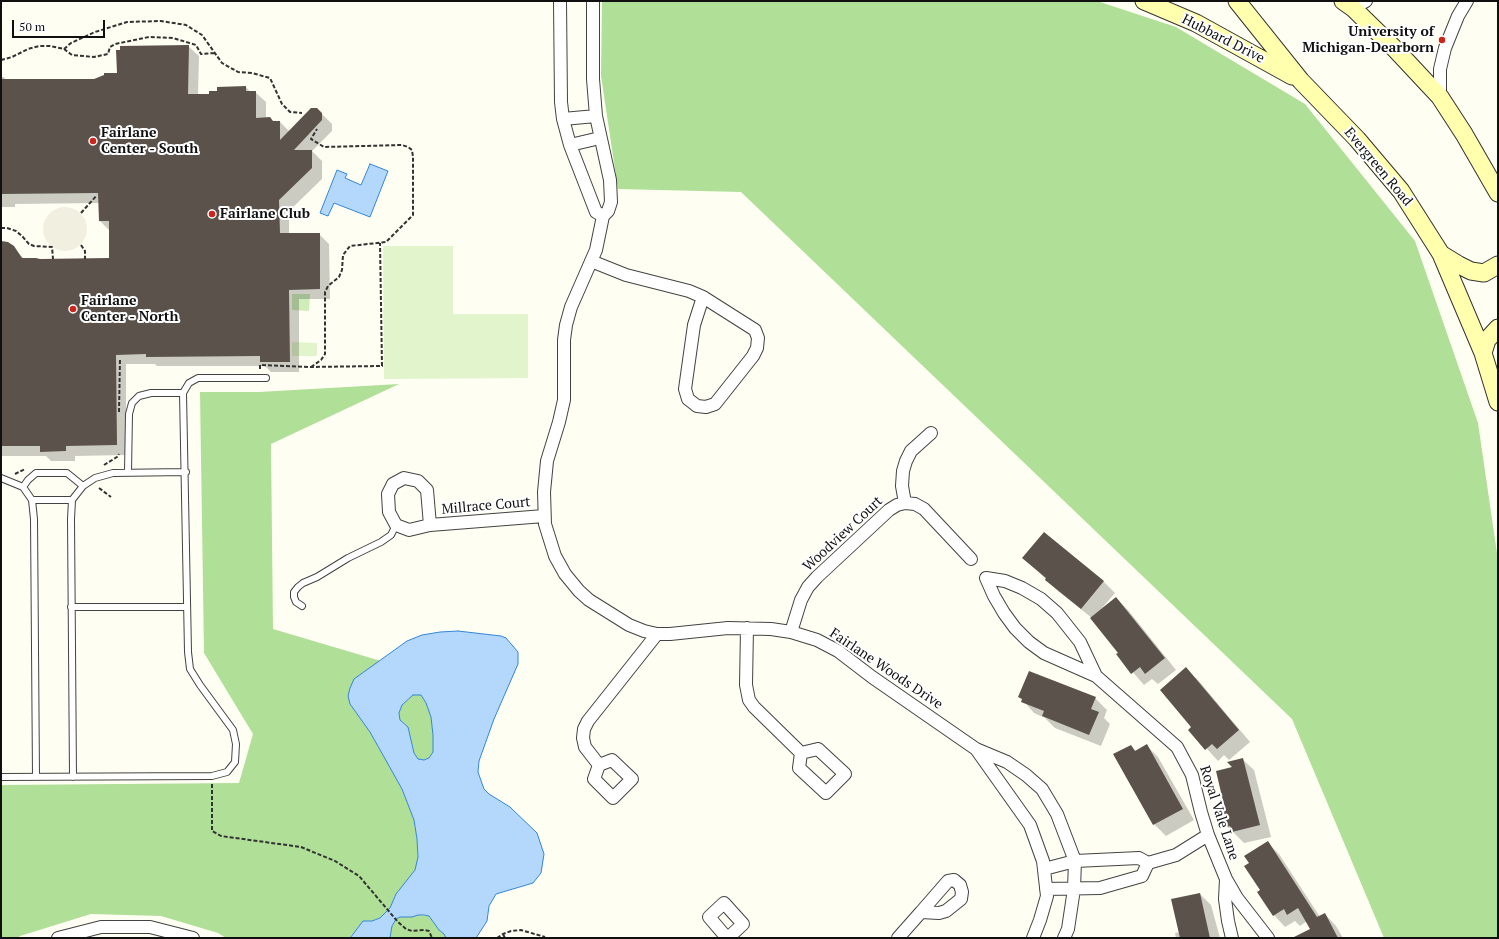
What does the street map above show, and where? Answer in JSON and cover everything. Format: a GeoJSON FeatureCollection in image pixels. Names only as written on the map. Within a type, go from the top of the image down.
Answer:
{"type":"FeatureCollection","features":[{"type":"Feature","properties":{"kind":"street"},"geometry":{"type":"LineString","coordinates":[[560,1],[561,102],[563,119],[570,145],[596,212],[602,216]]}},
{"type":"Feature","properties":{"kind":"street","name":"Fairlane Woods Drive"},"geometry":{"type":"LineString","coordinates":[[593,1],[593,79],[596,116],[611,189],[611,202],[608,211],[602,216],[596,250],[571,307],[566,325],[564,340],[564,400],[559,422],[546,462],[544,492],[544,516],[547,535],[555,556],[565,574],[579,591],[589,600],[629,625],[644,631],[657,634],[747,628],[771,629],[792,632],[817,640],[838,651],[872,678],[976,749],[1007,762],[1026,775],[1042,789],[1057,814],[1075,861],[1074,889],[1068,929],[1064,938]]}},
{"type":"Feature","properties":{"kind":"street","name":"Hubbard Drive"},"geometry":{"type":"LineString","coordinates":[[1144,1],[1196,23],[1301,81]]}},
{"type":"Feature","properties":{"kind":"street","name":"Evergreen Road"},"geometry":{"type":"LineString","coordinates":[[1237,1],[1301,81],[1357,139],[1401,191],[1441,254],[1483,353],[1498,402]]}},
{"type":"Feature","properties":{"kind":"street"},"geometry":{"type":"LineString","coordinates":[[1440,97],[1440,68],[1445,48],[1458,16],[1467,1]]}},
{"type":"Feature","properties":{"kind":"street"},"geometry":{"type":"LineString","coordinates":[[1354,3],[1440,97],[1496,185]]}},
{"type":"Feature","properties":{"kind":"street"},"geometry":{"type":"LineString","coordinates":[[563,119],[596,116]]}},
{"type":"Feature","properties":{"kind":"street"},"geometry":{"type":"LineString","coordinates":[[570,145],[600,138]]}},
{"type":"Feature","properties":{"kind":"street"},"geometry":{"type":"LineString","coordinates":[[1441,254],[1459,266],[1471,271],[1484,272],[1498,265]]}},
{"type":"Feature","properties":{"kind":"street"},"geometry":{"type":"LineString","coordinates":[[591,261],[626,275],[689,291],[703,298],[755,330],[758,338],[757,348],[753,356],[715,404],[706,408],[697,406],[688,399],[685,389],[694,325],[703,298]]}},
{"type":"Feature","properties":{"kind":"street"},"geometry":{"type":"LineString","coordinates":[[1483,353],[1487,340],[1498,328]]}},
{"type":"Feature","properties":{"kind":"street"},"geometry":{"type":"LineString","coordinates":[[906,503],[902,486],[903,471],[906,461],[911,451],[931,432]]}},
{"type":"Feature","properties":{"kind":"street","name":"Millrace Court"},"geometry":{"type":"LineString","coordinates":[[430,525],[427,490],[418,481],[404,478],[393,484],[388,494],[389,512],[396,525],[409,530],[430,525],[544,516]]}},
{"type":"Feature","properties":{"kind":"street","name":"Woodview Court"},"geometry":{"type":"LineString","coordinates":[[792,632],[801,600],[808,587],[817,576],[889,510],[897,505],[906,503],[915,504],[924,509],[971,559]]}},
{"type":"Feature","properties":{"kind":"street","name":"Royal Vale Lane"},"geometry":{"type":"LineString","coordinates":[[1096,676],[1080,642],[1057,613],[1041,599],[1022,588],[1005,581],[986,578],[1004,613],[1029,642],[1044,653],[1096,676],[1177,747],[1192,775],[1208,835],[1226,879],[1237,898],[1268,938]]}},
{"type":"Feature","properties":{"kind":"street"},"geometry":{"type":"LineString","coordinates":[[747,628],[746,685],[749,700],[754,707],[801,753]]}},
{"type":"Feature","properties":{"kind":"street"},"geometry":{"type":"LineString","coordinates":[[599,765],[585,747],[583,738],[584,730],[588,721],[657,634]]}},
{"type":"Feature","properties":{"kind":"street","name":"Fairlane Woods Drive"},"geometry":{"type":"LineString","coordinates":[[976,749],[1030,825],[1043,861],[1047,896],[1033,938]]}},
{"type":"Feature","properties":{"kind":"street"},"geometry":{"type":"LineString","coordinates":[[1044,869],[1075,861],[1139,858],[1148,863],[1176,855],[1208,835]]}},
{"type":"Feature","properties":{"kind":"street"},"geometry":{"type":"LineString","coordinates":[[1046,889],[1100,888],[1142,876],[1148,863]]}},
{"type":"Feature","properties":{"kind":"street","name":"Royal Vale Lane"},"geometry":{"type":"LineString","coordinates":[[1226,879],[1225,899],[1232,938]]}},
{"type":"Feature","properties":{"kind":"street"},"geometry":{"type":"LineString","coordinates":[[898,938],[921,912]]}},
{"type":"Feature","properties":{"kind":"street"},"geometry":{"type":"LineString","coordinates":[[59,938],[101,927],[150,927],[193,938]]}},
{"type":"Feature","properties":{"kind":"lane"},"geometry":{"type":"LineString","coordinates":[[1,777],[212,776],[227,772],[235,762],[236,744],[233,730],[190,669],[187,607],[184,392],[189,383],[198,378],[266,378]]}},
{"type":"Feature","properties":{"kind":"lane"},"geometry":{"type":"LineString","coordinates":[[128,472],[129,414],[132,403],[139,396],[150,393],[184,392]]}},
{"type":"Feature","properties":{"kind":"lane"},"geometry":{"type":"LineString","coordinates":[[73,777],[71,607],[72,500],[83,486],[95,478],[113,473],[186,472]]}},
{"type":"Feature","properties":{"kind":"lane"},"geometry":{"type":"LineString","coordinates":[[23,487],[36,473],[67,473],[83,486]]}},
{"type":"Feature","properties":{"kind":"lane"},"geometry":{"type":"LineString","coordinates":[[1,478],[23,487],[32,500],[34,519],[36,777]]}},
{"type":"Feature","properties":{"kind":"lane"},"geometry":{"type":"LineString","coordinates":[[32,500],[72,500]]}},
{"type":"Feature","properties":{"kind":"lane"},"geometry":{"type":"LineString","coordinates":[[302,606],[296,602],[294,597],[294,592],[298,587],[348,558],[381,542],[391,535],[396,525]]}},
{"type":"Feature","properties":{"kind":"lane"},"geometry":{"type":"LineString","coordinates":[[71,607],[187,607]]}},
{"type":"Feature","properties":{"kind":"path"},"geometry":{"type":"LineString","coordinates":[[64,49],[71,43],[95,32],[127,22],[161,21],[186,25],[202,35],[222,63],[238,72],[252,73],[270,78],[282,104],[290,112],[302,113]]}},
{"type":"Feature","properties":{"kind":"path"},"geometry":{"type":"LineString","coordinates":[[1,60],[39,46],[50,46],[64,49],[72,55],[94,57],[108,54],[110,47],[115,44],[149,37],[173,38],[196,44],[201,54],[215,53]]}},
{"type":"Feature","properties":{"kind":"path"},"geometry":{"type":"LineString","coordinates":[[311,367],[321,360],[325,354],[325,292],[328,286],[339,277],[342,270],[343,255],[350,246],[386,242],[413,215],[412,150],[408,146],[324,147],[312,139],[317,129]]}},
{"type":"Feature","properties":{"kind":"path"},"geometry":{"type":"LineString","coordinates":[[82,213],[97,195]]}},
{"type":"Feature","properties":{"kind":"path"},"geometry":{"type":"LineString","coordinates":[[1,228],[16,231],[29,244],[34,246],[52,247],[52,259]]}},
{"type":"Feature","properties":{"kind":"path"},"geometry":{"type":"LineString","coordinates":[[260,366],[382,366],[380,243]]}},
{"type":"Feature","properties":{"kind":"path"},"geometry":{"type":"LineString","coordinates":[[81,245],[85,251],[85,259]]}},
{"type":"Feature","properties":{"kind":"path"},"geometry":{"type":"LineString","coordinates":[[119,417],[120,358]]}},
{"type":"Feature","properties":{"kind":"path"},"geometry":{"type":"LineString","coordinates":[[98,468],[117,457],[119,447]]}},
{"type":"Feature","properties":{"kind":"path"},"geometry":{"type":"LineString","coordinates":[[98,488],[111,497]]}},
{"type":"Feature","properties":{"kind":"path"},"geometry":{"type":"LineString","coordinates":[[212,776],[212,831],[221,836],[301,847],[335,860],[359,876],[398,922],[406,929],[412,931],[429,931],[432,938]]}},
{"type":"Feature","properties":{"kind":"path"},"geometry":{"type":"LineString","coordinates":[[497,938],[511,931],[521,930],[545,937]]}},
{"type":"Feature","properties":{"kind":"path"},"geometry":{"type":"LineString","coordinates":[[503,934],[504,938]]}},
{"type":"Feature","properties":{"kind":"green space"},"geometry":{"type":"Polygon","coordinates":[[[602,1],[1097,1],[1176,27],[1305,104],[1415,241],[1478,423],[1498,560],[1498,938],[1384,938],[1292,719],[741,192],[618,189],[601,76],[602,1]]]}},
{"type":"Feature","properties":{"kind":"green space"},"geometry":{"type":"Polygon","coordinates":[[[383,246],[453,246],[453,314],[528,314],[528,378],[384,379],[383,246]]]}},
{"type":"Feature","properties":{"kind":"green space"},"geometry":{"type":"Polygon","coordinates":[[[292,294],[310,294],[309,311],[292,310],[292,294]]]}},
{"type":"Feature","properties":{"kind":"green space"},"geometry":{"type":"Polygon","coordinates":[[[292,342],[317,343],[317,356],[292,356],[292,342]]]}},
{"type":"Feature","properties":{"kind":"green space"},"geometry":{"type":"Polygon","coordinates":[[[399,384],[271,444],[273,629],[381,661],[362,673],[350,704],[370,732],[385,758],[402,789],[414,820],[418,857],[416,870],[396,894],[390,908],[380,918],[372,921],[352,934],[350,938],[226,938],[218,933],[161,916],[91,914],[20,936],[18,938],[1,938],[1,785],[239,783],[253,734],[204,653],[200,392],[259,392],[399,384]]]}},
{"type":"Feature","properties":{"kind":"green space"},"geometry":{"type":"Polygon","coordinates":[[[421,694],[431,717],[433,735],[433,752],[429,758],[424,760],[418,759],[414,753],[408,727],[400,720],[399,713],[402,705],[413,695],[421,694]]]}},
{"type":"Feature","properties":{"kind":"green space"},"geometry":{"type":"Polygon","coordinates":[[[418,915],[429,916],[446,938],[390,938],[392,926],[396,919],[400,917],[412,917],[418,915]]]}},
{"type":"Feature","properties":{"kind":"shaded area"},"geometry":{"type":"Polygon","coordinates":[[[61,207],[69,207],[74,208],[81,213],[86,220],[86,238],[81,245],[74,250],[61,251],[53,248],[46,241],[43,233],[43,225],[46,217],[53,210],[61,207]]]}},
{"type":"Feature","properties":{"kind":"water"},"geometry":{"type":"Polygon","coordinates":[[[370,164],[388,171],[370,217],[334,203],[328,216],[320,213],[337,170],[347,174],[345,178],[361,185],[370,164]]]}},
{"type":"Feature","properties":{"kind":"water"},"geometry":{"type":"Polygon","coordinates":[[[458,631],[501,636],[506,638],[518,652],[518,664],[494,719],[479,761],[478,772],[484,789],[489,794],[510,807],[537,833],[544,854],[541,873],[533,883],[496,894],[489,906],[487,921],[476,938],[446,938],[429,916],[418,915],[412,917],[400,917],[396,919],[392,926],[390,938],[350,938],[363,921],[372,921],[380,918],[390,908],[396,894],[415,870],[418,857],[414,820],[402,789],[370,732],[350,704],[348,696],[350,688],[354,679],[407,641],[422,635],[458,631]],[[413,695],[402,705],[399,713],[400,720],[408,727],[414,753],[418,759],[424,760],[429,758],[433,752],[433,735],[431,717],[426,703],[421,695],[413,695]]]}},
{"type":"Feature","properties":{"kind":"building"},"geometry":{"type":"Polygon","coordinates":[[[189,45],[188,94],[209,94],[209,91],[217,91],[217,87],[246,86],[246,91],[256,91],[256,118],[270,117],[273,121],[280,121],[280,140],[311,108],[317,108],[322,113],[322,120],[294,150],[312,150],[312,168],[279,200],[280,233],[320,233],[320,289],[289,290],[290,362],[260,362],[260,356],[146,357],[146,354],[116,355],[117,445],[66,446],[66,451],[40,452],[40,446],[1,446],[1,241],[8,242],[14,246],[22,258],[109,258],[109,221],[99,221],[98,193],[1,194],[1,79],[94,79],[104,75],[104,73],[117,73],[116,50],[120,50],[120,46],[189,45]]]}},
{"type":"Feature","properties":{"kind":"building"},"geometry":{"type":"Polygon","coordinates":[[[1044,532],[1104,581],[1081,609],[1045,580],[1046,578],[1022,558],[1044,532]]]}},
{"type":"Feature","properties":{"kind":"building"},"geometry":{"type":"Polygon","coordinates":[[[1116,597],[1165,658],[1145,674],[1140,667],[1131,674],[1116,654],[1118,653],[1090,618],[1116,597]]]}},
{"type":"Feature","properties":{"kind":"building"},"geometry":{"type":"Polygon","coordinates":[[[1186,667],[1239,730],[1217,749],[1212,744],[1205,750],[1188,730],[1191,727],[1160,690],[1186,667]]]}},
{"type":"Feature","properties":{"kind":"building"},"geometry":{"type":"Polygon","coordinates":[[[1029,671],[1096,697],[1091,709],[1099,712],[1089,735],[1042,716],[1044,711],[1021,702],[1022,699],[1018,697],[1029,671]]]}},
{"type":"Feature","properties":{"kind":"building"},"geometry":{"type":"Polygon","coordinates":[[[1147,744],[1183,809],[1153,825],[1113,754],[1131,745],[1135,751],[1147,744]]]}},
{"type":"Feature","properties":{"kind":"building"},"geometry":{"type":"Polygon","coordinates":[[[1243,758],[1260,825],[1232,832],[1230,826],[1226,827],[1222,812],[1224,810],[1223,801],[1216,771],[1232,767],[1227,762],[1243,758]]]}},
{"type":"Feature","properties":{"kind":"building"},"geometry":{"type":"Polygon","coordinates":[[[1268,841],[1317,917],[1325,913],[1338,938],[1292,938],[1310,929],[1298,908],[1287,915],[1284,909],[1273,916],[1257,892],[1260,890],[1244,866],[1249,863],[1244,856],[1268,841]]]}},
{"type":"Feature","properties":{"kind":"building"},"geometry":{"type":"Polygon","coordinates":[[[1200,893],[1210,938],[1180,938],[1171,899],[1200,893]]]}},
{"type":"Feature","properties":{"kind":"place","name":"University of Michigan-Dearborn"},"geometry":{"type":"Point","coordinates":[1442,40]}},
{"type":"Feature","properties":{"kind":"place","name":"Fairlane Center - South"},"geometry":{"type":"Point","coordinates":[93,141]}},
{"type":"Feature","properties":{"kind":"place","name":"Fairlane Club"},"geometry":{"type":"Point","coordinates":[212,214]}},
{"type":"Feature","properties":{"kind":"place","name":"Fairlane Center - North"},"geometry":{"type":"Point","coordinates":[73,309]}}]}
